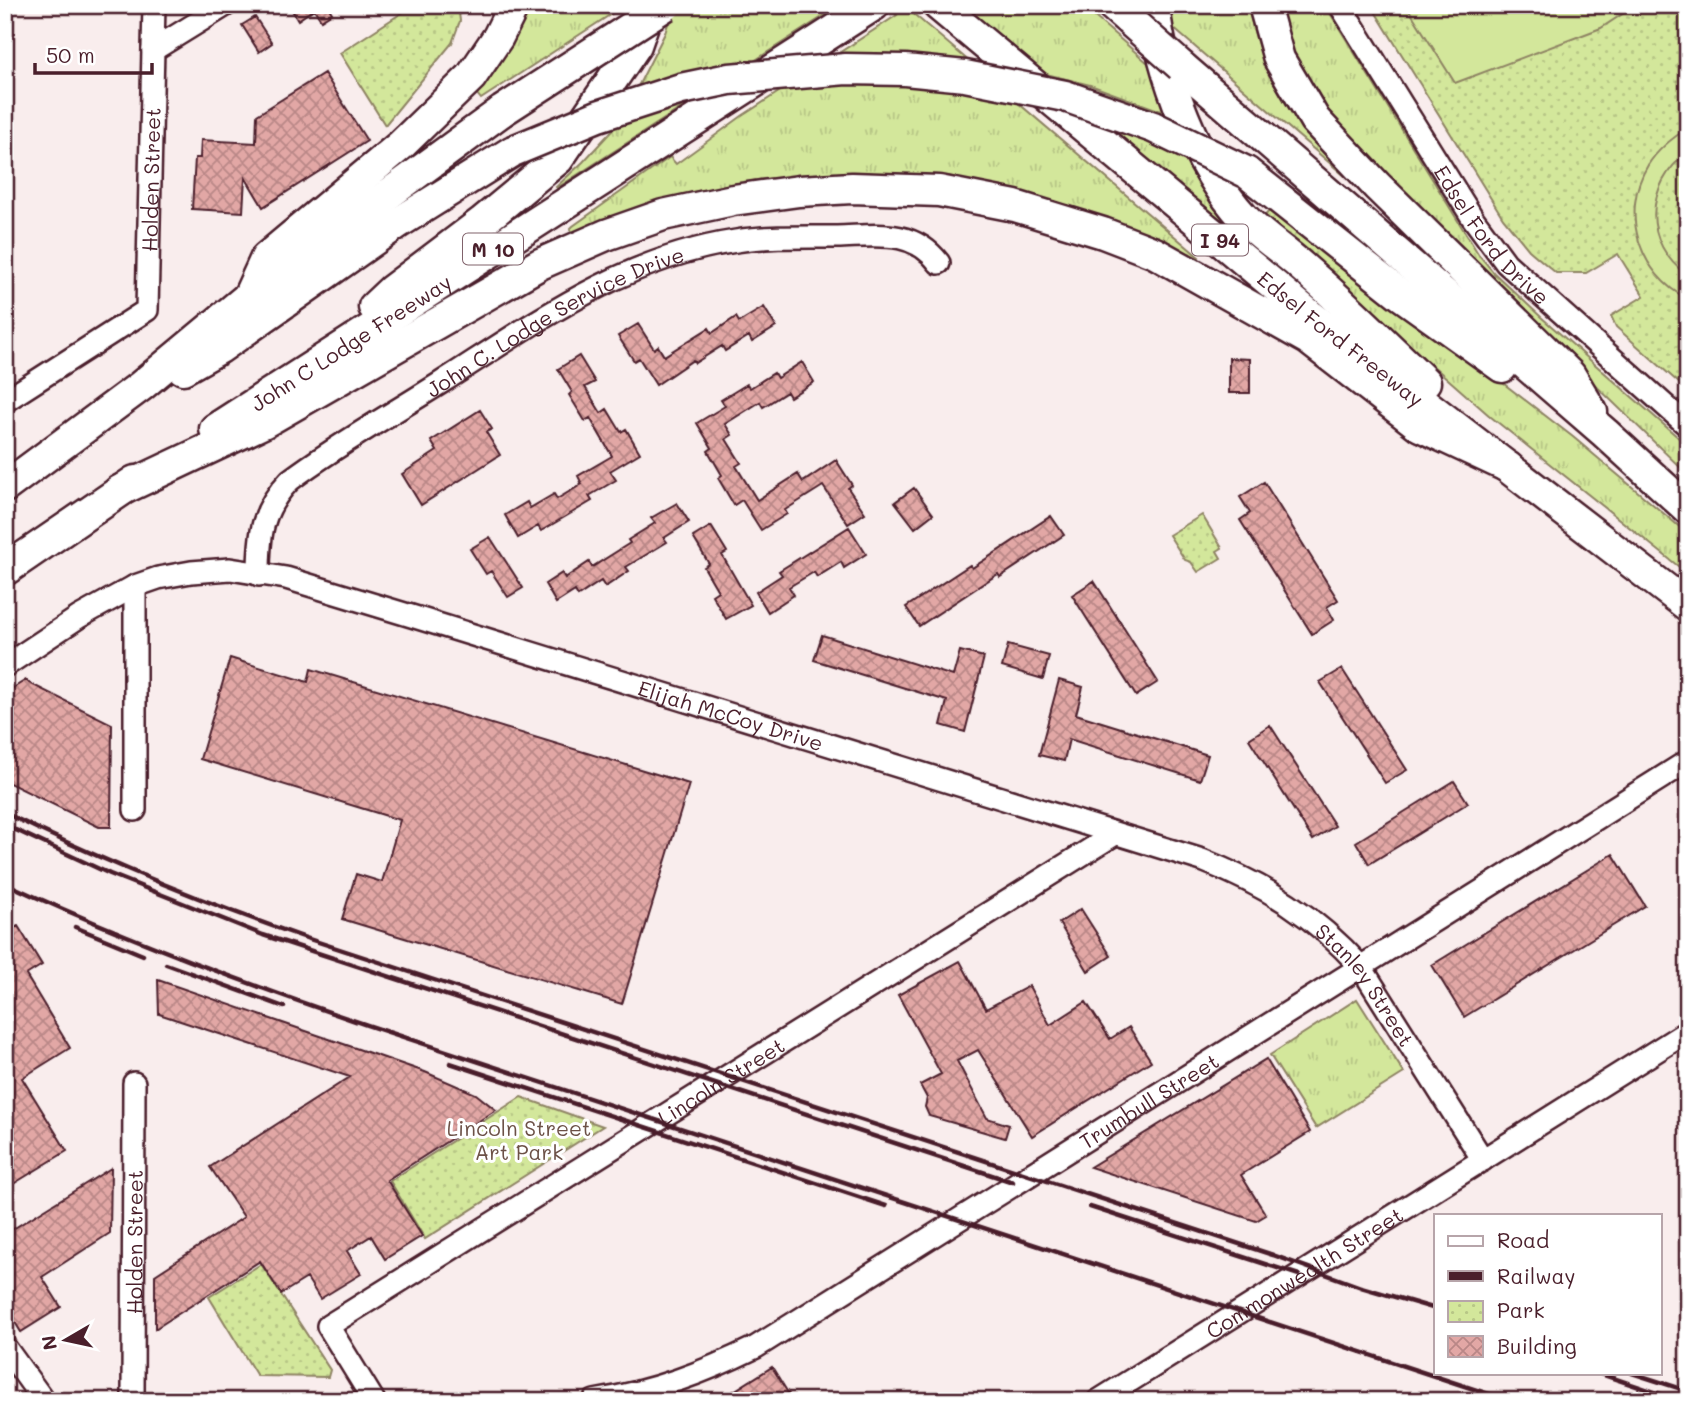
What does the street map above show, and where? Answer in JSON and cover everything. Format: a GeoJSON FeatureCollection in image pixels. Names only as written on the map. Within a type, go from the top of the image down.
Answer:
{"type":"FeatureCollection","features":[{"type":"Feature","properties":{"kind":"highway"},"geometry":{"type":"LineString","coordinates":[[248,297],[266,258],[401,145],[471,77],[498,37],[514,5]]}},
{"type":"Feature","properties":{"kind":"highway"},"geometry":{"type":"LineString","coordinates":[[318,360],[392,290],[482,222],[558,159],[636,45],[650,5]]}},
{"type":"Feature","properties":{"kind":"highway"},"geometry":{"type":"LineString","coordinates":[[5,487],[141,386],[248,297],[502,111],[666,5]]}},
{"type":"Feature","properties":{"kind":"highway","name":"Edsel Ford Freeway"},"geometry":{"type":"LineString","coordinates":[[939,5],[1311,316],[1688,606]]}},
{"type":"Feature","properties":{"kind":"highway"},"geometry":{"type":"LineString","coordinates":[[1264,5],[1279,59],[1315,120],[1377,186],[1570,375],[1605,433]]}},
{"type":"Feature","properties":{"kind":"highway","name":"John C Lodge Freeway"},"geometry":{"type":"LineString","coordinates":[[5,570],[318,360],[873,6]]}},
{"type":"Feature","properties":{"kind":"highway"},"geometry":{"type":"LineString","coordinates":[[1131,10],[1181,66],[1605,433],[1688,509]]}},
{"type":"Feature","properties":{"kind":"highway"},"geometry":{"type":"LineString","coordinates":[[1131,10],[1213,174],[1244,217],[1300,264],[1546,495]]}},
{"type":"Feature","properties":{"kind":"highway"},"geometry":{"type":"LineString","coordinates":[[141,386],[202,359],[398,223],[513,151],[598,116],[681,89],[729,79],[846,69],[965,75],[1065,96],[1153,127],[1246,172],[1402,295],[1506,370],[1536,375]]}},
{"type":"Feature","properties":{"kind":"highway"},"geometry":{"type":"LineString","coordinates":[[119,491],[263,423],[540,264],[606,235],[663,215],[733,200],[799,191],[852,188],[939,191],[1015,206],[1103,233],[1155,253],[1308,339],[1420,426],[1508,467]]}},
{"type":"Feature","properties":{"kind":"street","name":"Holden Street"},"geometry":{"type":"LineString","coordinates":[[5,401],[147,310],[154,5]]}},
{"type":"Feature","properties":{"kind":"street"},"geometry":{"type":"LineString","coordinates":[[153,50],[226,5]]}},
{"type":"Feature","properties":{"kind":"street","name":"Edsel Ford Drive"},"geometry":{"type":"LineString","coordinates":[[1340,5],[1488,241],[1506,263],[1688,426]]}},
{"type":"Feature","properties":{"kind":"street","name":"John C. Lodge Service Drive"},"geometry":{"type":"LineString","coordinates":[[259,575],[259,542],[264,520],[273,500],[290,480],[560,307],[626,272],[697,249],[782,237],[906,238],[928,252],[939,263]]}},
{"type":"Feature","properties":{"kind":"street"},"geometry":{"type":"LineString","coordinates":[[5,666],[79,617],[135,586],[164,577],[219,569],[259,575]]}},
{"type":"Feature","properties":{"kind":"street","name":"Elijah McCoy Drive"},"geometry":{"type":"LineString","coordinates":[[259,575],[286,578],[1202,860]]}},
{"type":"Feature","properties":{"kind":"street"},"geometry":{"type":"LineString","coordinates":[[135,586],[135,810]]}},
{"type":"Feature","properties":{"kind":"street","name":"Trumbull Street"},"geometry":{"type":"LineString","coordinates":[[594,1401],[671,1384],[756,1347],[1688,761]]}},
{"type":"Feature","properties":{"kind":"street","name":"Lincoln Street"},"geometry":{"type":"LineString","coordinates":[[374,1401],[328,1326],[1115,834]]}},
{"type":"Feature","properties":{"kind":"street","name":"Stanley Street"},"geometry":{"type":"LineString","coordinates":[[1202,860],[1239,875],[1287,901],[1330,935],[1361,967],[1483,1160]]}},
{"type":"Feature","properties":{"kind":"street","name":"Commonwealth Street"},"geometry":{"type":"LineString","coordinates":[[1098,1401],[1688,1031]]}},
{"type":"Feature","properties":{"kind":"street","name":"Holden Street"},"geometry":{"type":"LineString","coordinates":[[133,1401],[134,1083]]}},
{"type":"Feature","properties":{"kind":"street"},"geometry":{"type":"LineString","coordinates":[[5,1347],[44,1401]]}},
{"type":"Feature","properties":{"kind":"green space"},"geometry":{"type":"Polygon","coordinates":[[[414,5],[458,5],[460,21],[452,43],[385,125],[340,53],[414,5]]]}},
{"type":"Feature","properties":{"kind":"green space"},"geometry":{"type":"Polygon","coordinates":[[[530,5],[625,5],[481,99],[477,94],[498,67],[530,5]]]}},
{"type":"Feature","properties":{"kind":"green space"},"geometry":{"type":"Polygon","coordinates":[[[674,5],[841,5],[557,188],[620,122],[665,33],[674,5]]]}},
{"type":"Feature","properties":{"kind":"green space"},"geometry":{"type":"Polygon","coordinates":[[[887,5],[903,5],[1199,257],[1197,261],[1098,216],[948,176],[876,173],[763,179],[693,192],[639,208],[572,233],[570,229],[573,226],[670,157],[676,164],[742,116],[897,15],[887,5]]]}},
{"type":"Feature","properties":{"kind":"green space"},"geometry":{"type":"Polygon","coordinates":[[[955,5],[1081,5],[1148,63],[1164,112],[1090,85],[1030,70],[955,5]]]}},
{"type":"Feature","properties":{"kind":"green space"},"geometry":{"type":"Polygon","coordinates":[[[1168,5],[1248,5],[1264,60],[1288,108],[1321,151],[1361,190],[1172,27],[1168,5]]]}},
{"type":"Feature","properties":{"kind":"green space"},"geometry":{"type":"Polygon","coordinates":[[[1280,5],[1325,5],[1479,255],[1494,273],[1541,317],[1688,446],[1688,475],[1451,245],[1316,101],[1287,39],[1280,5]]]}},
{"type":"Feature","properties":{"kind":"green space"},"geometry":{"type":"Polygon","coordinates":[[[1371,5],[1688,5],[1688,391],[1616,327],[1611,316],[1644,296],[1618,254],[1586,273],[1556,273],[1529,250],[1503,218],[1371,5]]]}},
{"type":"Feature","properties":{"kind":"green space"},"geometry":{"type":"Polygon","coordinates":[[[1406,5],[1636,5],[1601,28],[1455,83],[1406,5]]]}},
{"type":"Feature","properties":{"kind":"green space"},"geometry":{"type":"Polygon","coordinates":[[[1097,120],[1189,157],[1237,226],[1262,254],[1305,291],[1097,120]]]}},
{"type":"Feature","properties":{"kind":"green space"},"geometry":{"type":"Polygon","coordinates":[[[1688,128],[1688,152],[1673,165],[1663,181],[1654,214],[1662,247],[1673,263],[1688,276],[1688,299],[1657,275],[1646,258],[1635,222],[1635,202],[1639,183],[1648,165],[1666,144],[1688,128]]]}},
{"type":"Feature","properties":{"kind":"green space"},"geometry":{"type":"Polygon","coordinates":[[[1273,206],[1573,437],[1688,534],[1688,574],[1491,417],[1264,217],[1273,206]]]}},
{"type":"Feature","properties":{"kind":"green space"},"geometry":{"type":"Polygon","coordinates":[[[1202,515],[1222,548],[1217,551],[1221,558],[1198,572],[1191,562],[1185,560],[1169,535],[1202,515]]]}},
{"type":"Feature","properties":{"kind":"green space"},"geometry":{"type":"Polygon","coordinates":[[[1357,999],[1404,1073],[1316,1128],[1270,1055],[1357,999]]]}},
{"type":"Feature","properties":{"kind":"green space","name":"Lincoln Street Art Park"},"geometry":{"type":"Polygon","coordinates":[[[521,1097],[603,1126],[425,1239],[390,1181],[521,1097]]]}},
{"type":"Feature","properties":{"kind":"green space"},"geometry":{"type":"Polygon","coordinates":[[[261,1264],[330,1370],[328,1377],[257,1376],[209,1297],[261,1264]]]}},
{"type":"Feature","properties":{"kind":"building"},"geometry":{"type":"Polygon","coordinates":[[[289,5],[327,5],[332,13],[321,20],[314,9],[298,20],[289,5]]]}},
{"type":"Feature","properties":{"kind":"building"},"geometry":{"type":"Polygon","coordinates":[[[255,17],[272,43],[259,52],[242,25],[255,17]]]}},
{"type":"Feature","properties":{"kind":"building"},"geometry":{"type":"Polygon","coordinates":[[[324,73],[367,141],[263,207],[245,177],[243,212],[192,209],[195,158],[200,158],[201,140],[256,143],[257,115],[324,73]]]}},
{"type":"Feature","properties":{"kind":"building"},"geometry":{"type":"Polygon","coordinates":[[[764,307],[776,327],[752,342],[749,336],[725,351],[722,346],[695,363],[693,360],[656,385],[639,358],[634,361],[618,336],[638,324],[654,349],[658,346],[664,356],[709,328],[712,333],[736,317],[739,322],[764,307]]]}},
{"type":"Feature","properties":{"kind":"building"},"geometry":{"type":"Polygon","coordinates":[[[579,356],[595,382],[585,387],[601,413],[607,409],[621,432],[626,429],[640,453],[610,471],[616,480],[589,496],[592,501],[541,531],[538,526],[518,538],[505,515],[527,502],[530,508],[554,494],[557,499],[582,484],[578,476],[612,456],[590,418],[585,421],[569,395],[572,392],[558,369],[579,356]]]}},
{"type":"Feature","properties":{"kind":"building"},"geometry":{"type":"Polygon","coordinates":[[[1229,358],[1250,359],[1250,393],[1229,393],[1229,358]]]}},
{"type":"Feature","properties":{"kind":"building"},"geometry":{"type":"Polygon","coordinates":[[[802,362],[814,382],[790,397],[787,392],[763,407],[760,402],[725,424],[732,435],[726,439],[741,463],[736,466],[757,500],[798,474],[803,482],[836,460],[852,485],[848,488],[865,513],[848,524],[823,486],[785,510],[787,514],[761,530],[742,500],[734,505],[718,478],[722,475],[708,451],[712,448],[697,423],[725,406],[721,400],[747,384],[750,388],[774,373],[777,378],[802,362]]]}},
{"type":"Feature","properties":{"kind":"building"},"geometry":{"type":"Polygon","coordinates":[[[480,410],[492,429],[486,432],[500,455],[421,505],[402,474],[437,451],[431,441],[480,410]]]}},
{"type":"Feature","properties":{"kind":"building"},"geometry":{"type":"Polygon","coordinates":[[[1264,482],[1338,600],[1327,607],[1334,620],[1312,634],[1240,520],[1250,513],[1240,497],[1264,482]]]}},
{"type":"Feature","properties":{"kind":"building"},"geometry":{"type":"Polygon","coordinates":[[[914,488],[933,514],[915,528],[895,502],[914,488]]]}},
{"type":"Feature","properties":{"kind":"building"},"geometry":{"type":"Polygon","coordinates":[[[677,503],[689,522],[664,538],[667,542],[626,567],[629,571],[605,587],[601,581],[578,596],[575,591],[556,603],[545,584],[562,573],[565,578],[589,562],[592,567],[630,543],[628,540],[655,523],[651,518],[677,503]]]}},
{"type":"Feature","properties":{"kind":"building"},"geometry":{"type":"Polygon","coordinates":[[[1051,516],[1064,535],[919,626],[906,607],[1051,516]]]}},
{"type":"Feature","properties":{"kind":"building"},"geometry":{"type":"Polygon","coordinates":[[[711,526],[727,552],[722,555],[751,605],[726,619],[712,595],[718,591],[704,567],[709,564],[693,537],[711,526]]]}},
{"type":"Feature","properties":{"kind":"building"},"geometry":{"type":"Polygon","coordinates":[[[849,527],[866,554],[844,568],[841,562],[817,577],[814,572],[789,587],[794,595],[768,612],[756,592],[782,575],[779,571],[849,527]]]}},
{"type":"Feature","properties":{"kind":"building"},"geometry":{"type":"Polygon","coordinates":[[[490,537],[523,588],[508,597],[491,571],[486,574],[470,549],[490,537]]]}},
{"type":"Feature","properties":{"kind":"building"},"geometry":{"type":"Polygon","coordinates":[[[1094,581],[1158,682],[1136,696],[1072,595],[1094,581]]]}},
{"type":"Feature","properties":{"kind":"building"},"geometry":{"type":"Polygon","coordinates":[[[822,635],[953,676],[960,651],[984,657],[965,732],[941,725],[947,701],[814,660],[822,635]]]}},
{"type":"Feature","properties":{"kind":"building"},"geometry":{"type":"Polygon","coordinates":[[[1008,645],[1049,656],[1043,679],[1002,667],[1008,645]]]}},
{"type":"Feature","properties":{"kind":"building"},"geometry":{"type":"Polygon","coordinates":[[[230,658],[308,682],[311,669],[689,784],[622,1004],[342,919],[356,874],[382,882],[400,820],[200,759],[230,658]]]}},
{"type":"Feature","properties":{"kind":"building"},"geometry":{"type":"Polygon","coordinates":[[[1342,669],[1407,770],[1385,783],[1320,682],[1342,669]]]}},
{"type":"Feature","properties":{"kind":"building"},"geometry":{"type":"Polygon","coordinates":[[[26,680],[112,724],[111,827],[99,827],[5,781],[5,693],[26,680]]]}},
{"type":"Feature","properties":{"kind":"building"},"geometry":{"type":"Polygon","coordinates":[[[1059,680],[1083,687],[1076,714],[1208,755],[1200,780],[1069,739],[1064,761],[1039,755],[1059,680]]]}},
{"type":"Feature","properties":{"kind":"building"},"geometry":{"type":"Polygon","coordinates":[[[1270,725],[1335,826],[1313,840],[1249,739],[1270,725]]]}},
{"type":"Feature","properties":{"kind":"building"},"geometry":{"type":"Polygon","coordinates":[[[1454,781],[1468,803],[1369,864],[1356,842],[1454,781]]]}},
{"type":"Feature","properties":{"kind":"building"},"geometry":{"type":"Polygon","coordinates":[[[1613,854],[1645,906],[1464,1017],[1432,965],[1613,854]]]}},
{"type":"Feature","properties":{"kind":"building"},"geometry":{"type":"Polygon","coordinates":[[[1081,909],[1111,956],[1088,971],[1059,923],[1081,909]]]}},
{"type":"Feature","properties":{"kind":"building"},"geometry":{"type":"Polygon","coordinates":[[[18,926],[42,965],[26,975],[70,1048],[22,1078],[67,1151],[5,1189],[5,934],[18,926]]]}},
{"type":"Feature","properties":{"kind":"building"},"geometry":{"type":"Polygon","coordinates":[[[960,961],[986,1009],[1029,986],[1050,1025],[1086,1002],[1110,1039],[1129,1027],[1151,1061],[1032,1136],[978,1050],[957,1061],[987,1118],[1009,1125],[1005,1138],[929,1116],[925,1107],[927,1098],[920,1085],[941,1074],[898,995],[960,961]]]}},
{"type":"Feature","properties":{"kind":"building"},"geometry":{"type":"Polygon","coordinates":[[[158,980],[425,1072],[476,1094],[496,1110],[387,1180],[422,1236],[385,1259],[371,1236],[347,1251],[361,1274],[320,1299],[307,1278],[281,1294],[260,1261],[155,1329],[155,1275],[244,1217],[210,1167],[350,1077],[159,1014],[158,980]]]}},
{"type":"Feature","properties":{"kind":"building"},"geometry":{"type":"Polygon","coordinates":[[[1266,1059],[1310,1132],[1241,1175],[1266,1215],[1256,1221],[1090,1167],[1266,1059]]]}},
{"type":"Feature","properties":{"kind":"building"},"geometry":{"type":"Polygon","coordinates":[[[111,1168],[110,1233],[42,1277],[61,1307],[21,1332],[5,1306],[5,1234],[111,1168]]]}},
{"type":"Feature","properties":{"kind":"building"},"geometry":{"type":"Polygon","coordinates":[[[772,1367],[793,1401],[718,1401],[772,1367]]]}},
{"type":"Feature","properties":{"kind":"railway"},"geometry":{"type":"LineString","coordinates":[[5,813],[154,880],[306,938],[1273,1255],[1361,1287],[1434,1308]]}},
{"type":"Feature","properties":{"kind":"railway"},"geometry":{"type":"LineString","coordinates":[[5,825],[110,874],[263,935],[1013,1182]]}},
{"type":"Feature","properties":{"kind":"railway"},"geometry":{"type":"LineString","coordinates":[[5,883],[184,959],[367,1025],[1510,1401]]}},
{"type":"Feature","properties":{"kind":"railway"},"geometry":{"type":"LineString","coordinates":[[75,927],[143,955]]}},
{"type":"Feature","properties":{"kind":"railway"},"geometry":{"type":"LineString","coordinates":[[166,964],[284,1007]]}},
{"type":"Feature","properties":{"kind":"railway"},"geometry":{"type":"LineString","coordinates":[[450,1063],[886,1206]]}},
{"type":"Feature","properties":{"kind":"railway"},"geometry":{"type":"LineString","coordinates":[[1090,1207],[1299,1275]]}},
{"type":"Feature","properties":{"kind":"railway"},"geometry":{"type":"LineString","coordinates":[[1601,1374],[1681,1401]]}},
{"type":"Feature","properties":{"kind":"railway"},"geometry":{"type":"LineString","coordinates":[[1635,1374],[1688,1391]]}}]}
